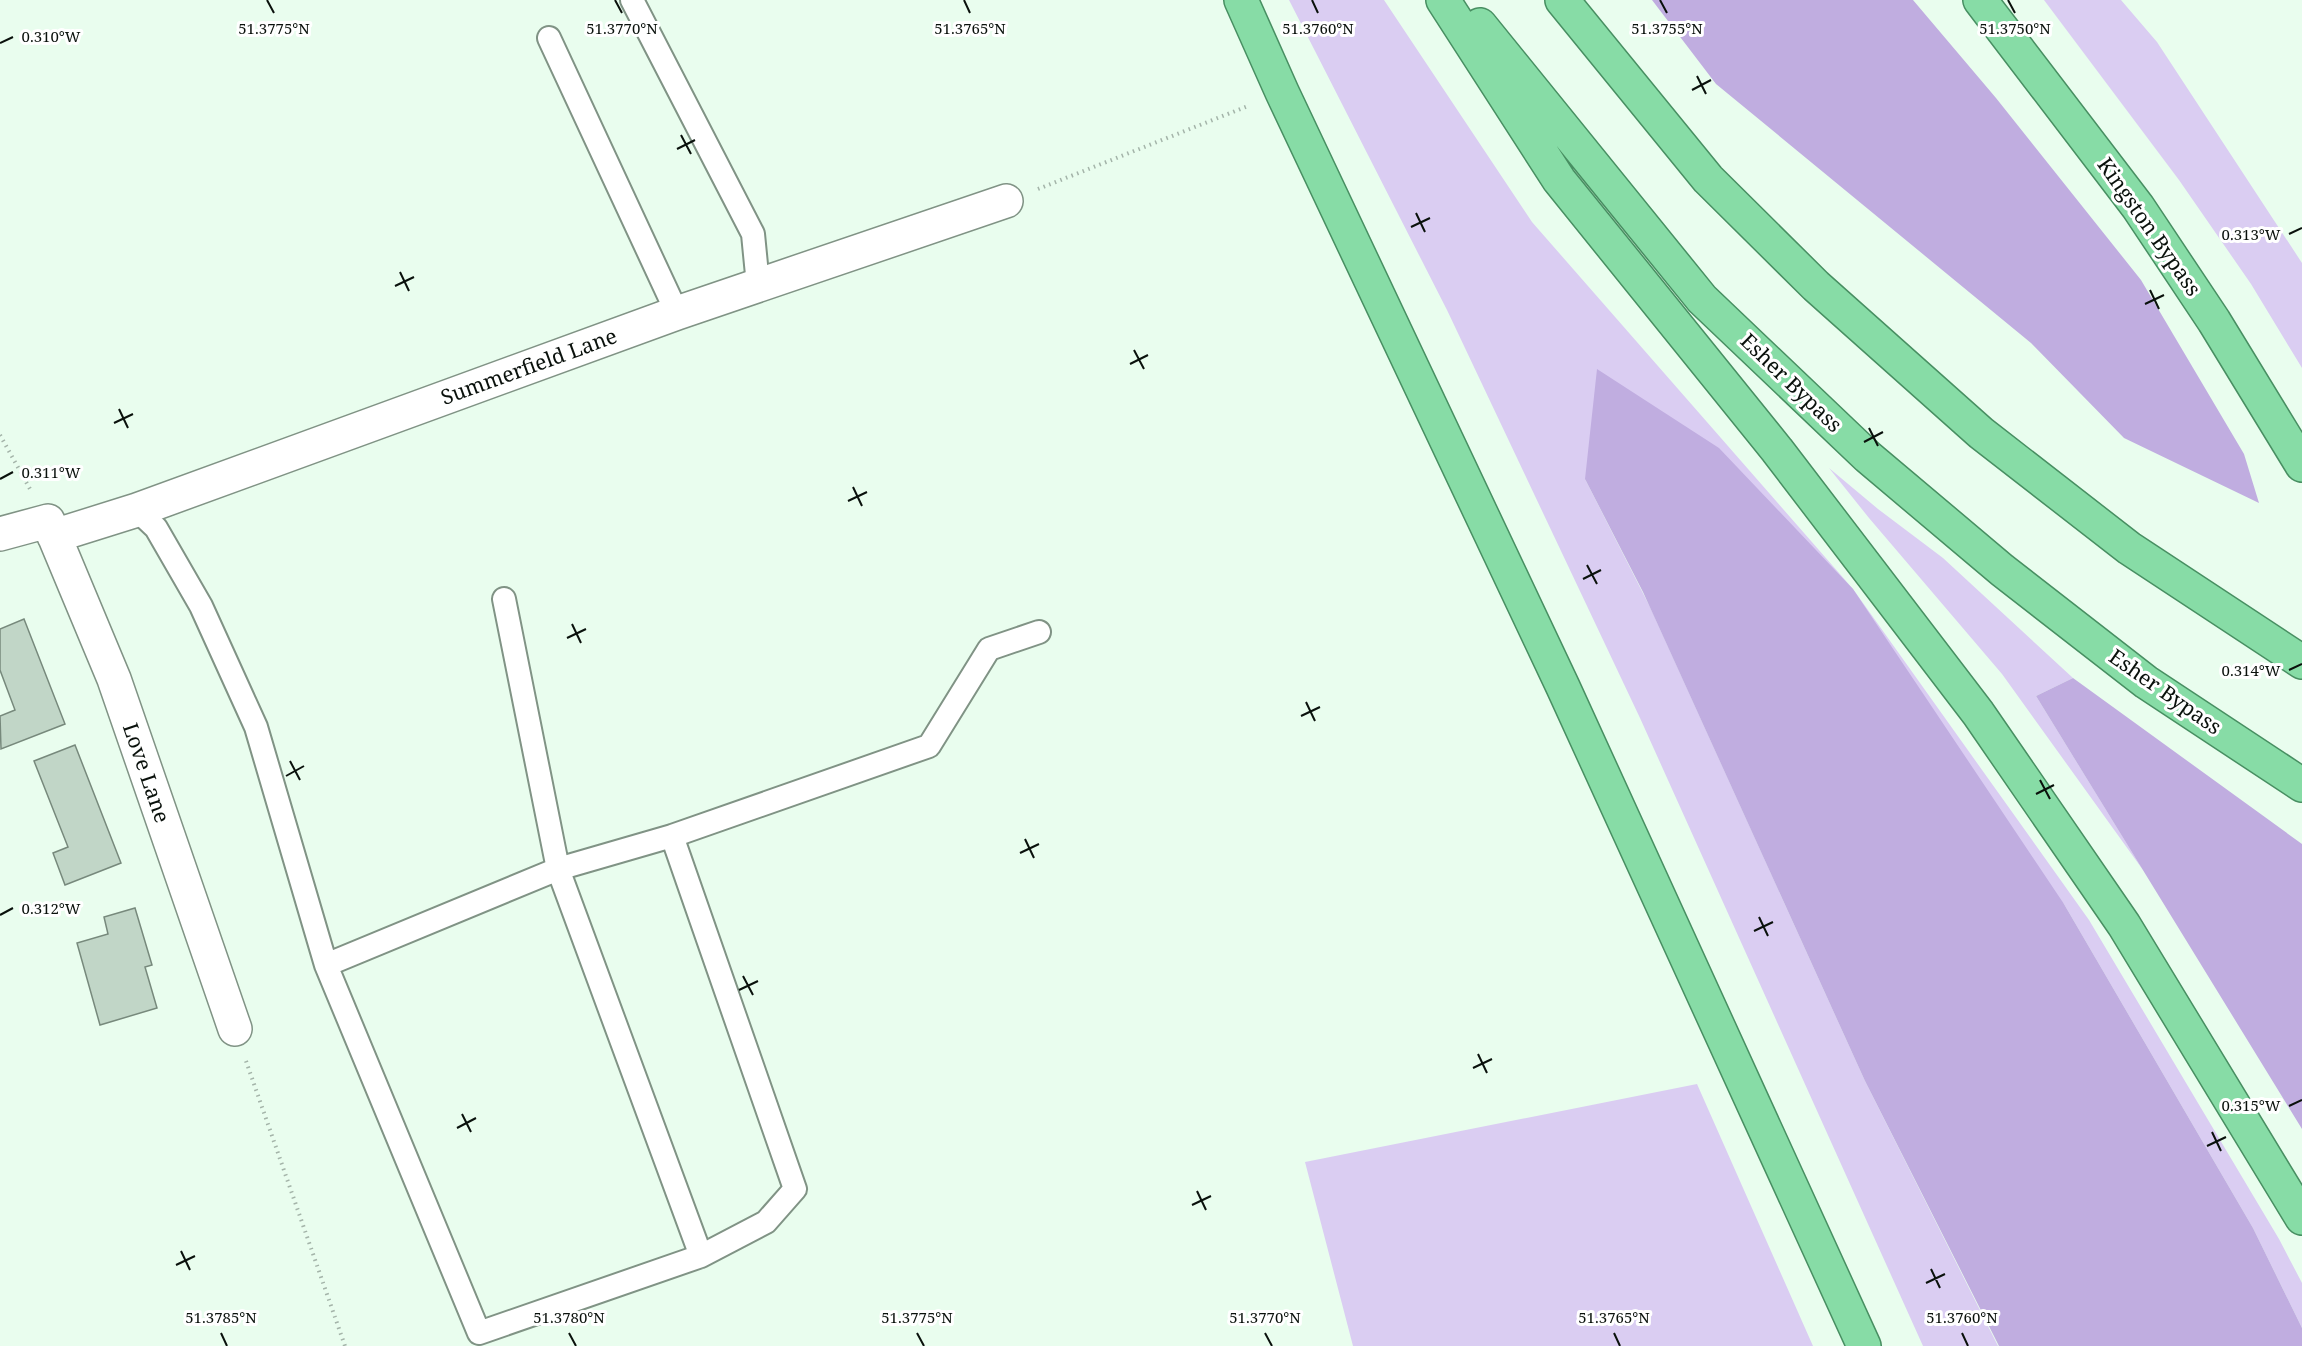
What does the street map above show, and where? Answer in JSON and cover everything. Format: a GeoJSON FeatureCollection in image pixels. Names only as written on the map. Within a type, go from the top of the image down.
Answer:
{"type":"FeatureCollection","features":[{"type":"Feature","properties":{"kind":"highway"},"geometry":{"type":"LineString","coordinates":[[1241,0],[1282,92],[1568,698],[1864,1346]]}},
{"type":"Feature","properties":{"kind":"highway"},"geometry":{"type":"LineString","coordinates":[[1443,0],[1559,180],[1777,450],[1978,712],[2124,925],[2302,1218]]}},
{"type":"Feature","properties":{"kind":"highway","name":"Esher Bypass"},"geometry":{"type":"LineString","coordinates":[[1460,0],[1702,299],[1868,457],[2002,570],[2146,682],[2302,784]]}},
{"type":"Feature","properties":{"kind":"highway","name":"Kingston Bypass"},"geometry":{"type":"LineString","coordinates":[[1980,0],[2138,207],[2214,321],[2302,465]]}},
{"type":"Feature","properties":{"kind":"highway"},"geometry":{"type":"LineString","coordinates":[[1570,11],[1708,179],[1816,286],[1973,425],[2129,548],[2302,662]]}},
{"type":"Feature","properties":{"kind":"street","name":"Summerfield Lane"},"geometry":{"type":"LineString","coordinates":[[0,534],[51,529],[137,510],[677,313],[1006,201]]}},
{"type":"Feature","properties":{"kind":"street","name":"Love Lane"},"geometry":{"type":"LineString","coordinates":[[51,529],[114,679],[235,1029]]}},
{"type":"Feature","properties":{"kind":"lane"},"geometry":{"type":"LineString","coordinates":[[632,0],[753,234],[758,285]]}},
{"type":"Feature","properties":{"kind":"lane"},"geometry":{"type":"LineString","coordinates":[[549,38],[677,313]]}},
{"type":"Feature","properties":{"kind":"lane"},"geometry":{"type":"LineString","coordinates":[[137,510],[156,528],[201,606],[256,727],[326,965],[477,1339],[701,1256],[766,1222],[795,1189],[672,836]]}},
{"type":"Feature","properties":{"kind":"lane"},"geometry":{"type":"LineString","coordinates":[[504,599],[558,868],[701,1256]]}},
{"type":"Feature","properties":{"kind":"lane"},"geometry":{"type":"LineString","coordinates":[[326,965],[558,868],[672,836],[929,746],[989,649],[1039,632]]}},
{"type":"Feature","properties":{"kind":"path"},"geometry":{"type":"LineString","coordinates":[[1006,201],[1282,92]]}},
{"type":"Feature","properties":{"kind":"path"},"geometry":{"type":"LineString","coordinates":[[0,435],[51,529]]}},
{"type":"Feature","properties":{"kind":"path"},"geometry":{"type":"LineString","coordinates":[[235,1029],[345,1346]]}},
{"type":"Feature","properties":{"kind":"shaded area"},"geometry":{"type":"Polygon","coordinates":[[[1289,0],[1384,0],[1532,222],[1853,589],[2089,920],[2279,1239],[2302,1283],[2302,1328],[2253,1228],[2064,904],[1585,479],[1650,607],[1865,1081],[1998,1346],[1923,1346],[1640,718],[1447,310],[1289,0]]]}},
{"type":"Feature","properties":{"kind":"shaded area"},"geometry":{"type":"Polygon","coordinates":[[[1652,0],[1913,0],[1996,98],[2141,280],[2244,454],[2259,503],[2124,438],[2031,343],[1716,84],[1652,0]]]}},
{"type":"Feature","properties":{"kind":"shaded area"},"geometry":{"type":"Polygon","coordinates":[[[2044,0],[2121,0],[2157,42],[2302,263],[2302,368],[2251,284],[2179,180],[2044,0]]]}},
{"type":"Feature","properties":{"kind":"shaded area"},"geometry":{"type":"Polygon","coordinates":[[[1597,369],[1719,448],[1853,589],[2064,904],[2253,1228],[2302,1328],[2302,1346],[1999,1346],[1865,1081],[1643,592],[1585,479],[1597,369]]]}},
{"type":"Feature","properties":{"kind":"shaded area"},"geometry":{"type":"Polygon","coordinates":[[[1829,468],[1878,509],[1943,558],[2073,678],[2036,696],[2143,870],[2002,674],[1829,468]]]}},
{"type":"Feature","properties":{"kind":"shaded area"},"geometry":{"type":"Polygon","coordinates":[[[2073,678],[2302,844],[2302,1129],[2036,696],[2073,678]]]}},
{"type":"Feature","properties":{"kind":"shaded area"},"geometry":{"type":"Polygon","coordinates":[[[1697,1084],[1813,1346],[1353,1346],[1305,1162],[1697,1084]]]}},
{"type":"Feature","properties":{"kind":"building"},"geometry":{"type":"Polygon","coordinates":[[[24,619],[65,724],[1,749],[0,716],[15,710],[0,670],[0,629],[24,619]]]}},
{"type":"Feature","properties":{"kind":"building"},"geometry":{"type":"Polygon","coordinates":[[[75,745],[121,863],[65,885],[53,853],[68,847],[34,761],[75,745]]]}},
{"type":"Feature","properties":{"kind":"building"},"geometry":{"type":"Polygon","coordinates":[[[135,908],[152,965],[145,967],[157,1008],[100,1025],[77,943],[108,934],[104,917],[135,908]]]}}]}
